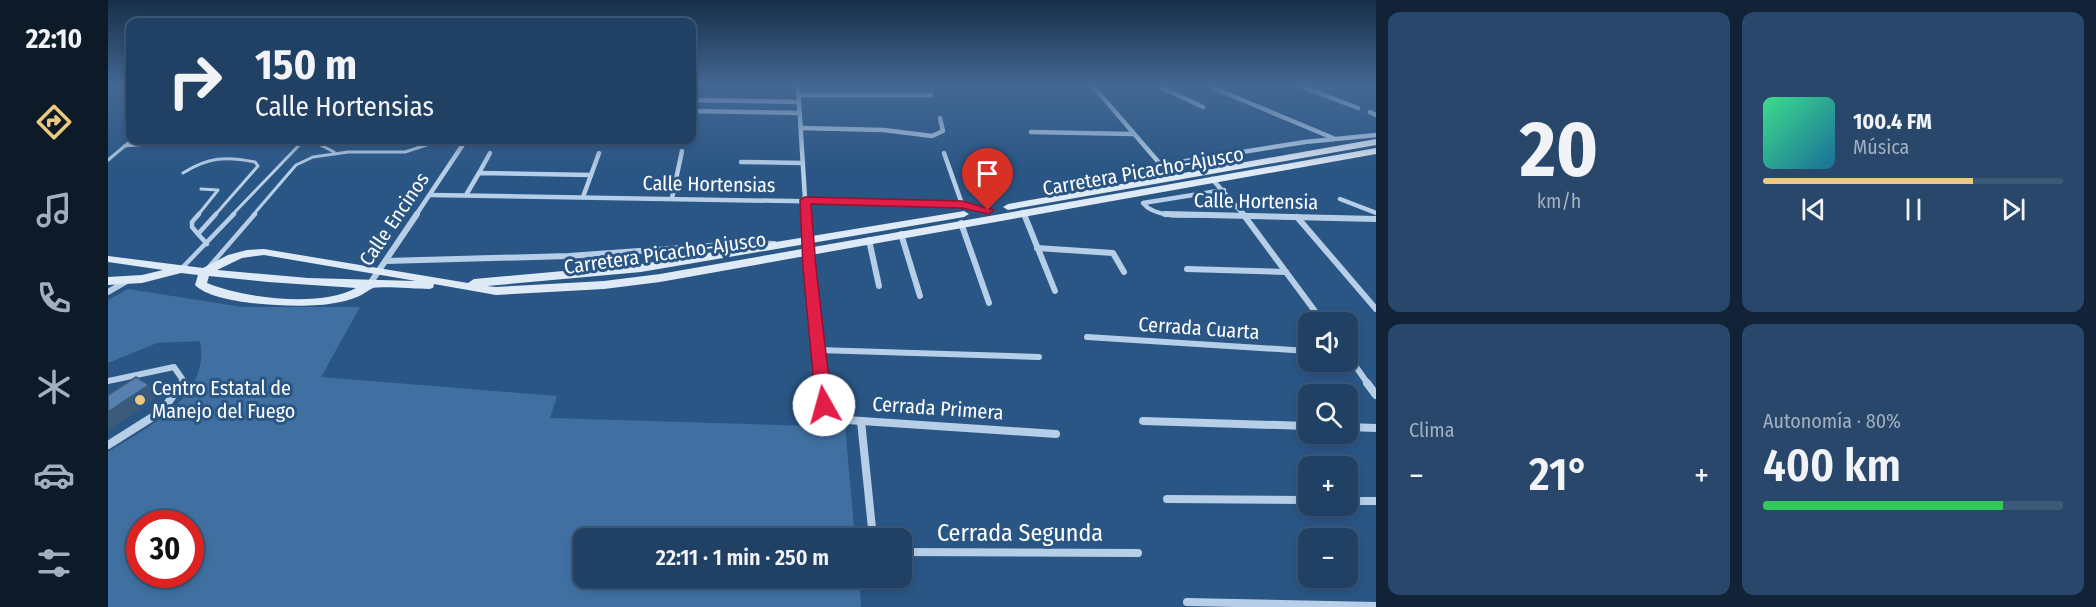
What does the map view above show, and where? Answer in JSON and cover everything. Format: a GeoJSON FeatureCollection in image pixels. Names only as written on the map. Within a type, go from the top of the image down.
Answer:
{"type":"FeatureCollection","features":[{"type":"Feature","properties":{"kind":"main road","name":"Carretera Picacho-Ajusco"},"geometry":{"type":"LineString","coordinates":[[454,285],[496,291],[604,285],[1174,175],[1376,142]]}},
{"type":"Feature","properties":{"kind":"main road","name":"Carretera Picacho-Ajusco"},"geometry":{"type":"LineString","coordinates":[[108,259],[279,282],[368,286],[454,285],[641,268],[789,244],[808,246],[869,240],[1376,152]]}},
{"type":"Feature","properties":{"kind":"main road"},"geometry":{"type":"LineString","coordinates":[[368,286],[360,293],[345,300],[260,300],[215,292],[201,285],[204,273],[226,257],[255,252],[382,265],[454,285]]}},
{"type":"Feature","properties":{"kind":"main road"},"geometry":{"type":"LineString","coordinates":[[108,281],[128,281],[180,270]]}},
{"type":"Feature","properties":{"kind":"street"},"geometry":{"type":"LineString","coordinates":[[800,114],[808,246],[818,350],[1039,357]]}},
{"type":"Feature","properties":{"kind":"street"},"geometry":{"type":"LineString","coordinates":[[1117,114],[1161,165],[1174,175]]}},
{"type":"Feature","properties":{"kind":"street"},"geometry":{"type":"LineString","coordinates":[[1277,114],[1334,138]]}},
{"type":"Feature","properties":{"kind":"street"},"geometry":{"type":"LineString","coordinates":[[801,128],[884,130],[932,136],[943,131],[940,118]]}},
{"type":"Feature","properties":{"kind":"street"},"geometry":{"type":"LineString","coordinates":[[1031,132],[1134,135]]}},
{"type":"Feature","properties":{"kind":"street"},"geometry":{"type":"LineString","coordinates":[[1161,165],[1334,138],[1376,135]]}},
{"type":"Feature","properties":{"kind":"street","name":"Calle Encinos"},"geometry":{"type":"LineString","coordinates":[[368,286],[463,144]]}},
{"type":"Feature","properties":{"kind":"street"},"geometry":{"type":"LineString","coordinates":[[672,198],[682,151]]}},
{"type":"Feature","properties":{"kind":"street"},"geometry":{"type":"LineString","coordinates":[[466,195],[490,153]]}},
{"type":"Feature","properties":{"kind":"street"},"geometry":{"type":"LineString","coordinates":[[583,197],[599,153]]}},
{"type":"Feature","properties":{"kind":"street"},"geometry":{"type":"LineString","coordinates":[[944,153],[962,204]]}},
{"type":"Feature","properties":{"kind":"street"},"geometry":{"type":"LineString","coordinates":[[741,162],[803,163]]}},
{"type":"Feature","properties":{"kind":"street"},"geometry":{"type":"LineString","coordinates":[[479,173],[591,175]]}},
{"type":"Feature","properties":{"kind":"street"},"geometry":{"type":"LineString","coordinates":[[1212,179],[1245,216],[1316,312]]}},
{"type":"Feature","properties":{"kind":"street","name":"Calle Hortensia"},"geometry":{"type":"LineString","coordinates":[[1224,190],[1143,202],[1146,207],[1166,214],[1376,219]]}},
{"type":"Feature","properties":{"kind":"street","name":"Calle Hortensias"},"geometry":{"type":"LineString","coordinates":[[429,195],[962,204],[988,210]]}},
{"type":"Feature","properties":{"kind":"street"},"geometry":{"type":"LineString","coordinates":[[1340,199],[1376,213]]}},
{"type":"Feature","properties":{"kind":"street"},"geometry":{"type":"LineString","coordinates":[[1023,212],[1055,291]]}},
{"type":"Feature","properties":{"kind":"street"},"geometry":{"type":"LineString","coordinates":[[1297,217],[1376,309]]}},
{"type":"Feature","properties":{"kind":"street"},"geometry":{"type":"LineString","coordinates":[[962,223],[988,303]]}},
{"type":"Feature","properties":{"kind":"street"},"geometry":{"type":"LineString","coordinates":[[901,234],[920,296]]}},
{"type":"Feature","properties":{"kind":"street"},"geometry":{"type":"LineString","coordinates":[[869,240],[879,286]]}},
{"type":"Feature","properties":{"kind":"street"},"geometry":{"type":"LineString","coordinates":[[382,265],[594,256],[752,243],[789,244]]}},
{"type":"Feature","properties":{"kind":"street"},"geometry":{"type":"LineString","coordinates":[[1036,248],[1113,253],[1124,272]]}},
{"type":"Feature","properties":{"kind":"street"},"geometry":{"type":"LineString","coordinates":[[1186,269],[1286,272]]}},
{"type":"Feature","properties":{"kind":"street"},"geometry":{"type":"LineString","coordinates":[[108,292],[128,281]]}},
{"type":"Feature","properties":{"kind":"street","name":"Cerrada Cuarta"},"geometry":{"type":"LineString","coordinates":[[1087,337],[1298,350]]}},
{"type":"Feature","properties":{"kind":"street","name":"Cerrada Primera"},"geometry":{"type":"LineString","coordinates":[[818,350],[824,405],[832,416],[861,421],[1056,434]]}},
{"type":"Feature","properties":{"kind":"street"},"geometry":{"type":"LineString","coordinates":[[108,381],[174,367],[183,380],[178,395],[156,416],[108,445]]}},
{"type":"Feature","properties":{"kind":"street"},"geometry":{"type":"LineString","coordinates":[[1358,369],[1376,394]]}},
{"type":"Feature","properties":{"kind":"street"},"geometry":{"type":"LineString","coordinates":[[861,421],[872,528]]}},
{"type":"Feature","properties":{"kind":"street"},"geometry":{"type":"LineString","coordinates":[[1143,421],[1298,426]]}},
{"type":"Feature","properties":{"kind":"street"},"geometry":{"type":"LineString","coordinates":[[1358,427],[1376,428]]}},
{"type":"Feature","properties":{"kind":"street"},"geometry":{"type":"LineString","coordinates":[[1167,499],[1298,500]]}},
{"type":"Feature","properties":{"kind":"street"},"geometry":{"type":"LineString","coordinates":[[1358,501],[1376,501]]}},
{"type":"Feature","properties":{"kind":"street","name":"Cerrada Segunda"},"geometry":{"type":"LineString","coordinates":[[912,552],[1138,553]]}},
{"type":"Feature","properties":{"kind":"street"},"geometry":{"type":"LineString","coordinates":[[1187,602],[1376,606]]}},
{"type":"Feature","properties":{"kind":"lane"},"geometry":{"type":"LineString","coordinates":[[108,160],[127,144]]}},
{"type":"Feature","properties":{"kind":"lane"},"geometry":{"type":"LineString","coordinates":[[124,146],[148,144]]}},
{"type":"Feature","properties":{"kind":"lane"},"geometry":{"type":"LineString","coordinates":[[180,270],[300,144]]}},
{"type":"Feature","properties":{"kind":"lane"},"geometry":{"type":"LineString","coordinates":[[316,144],[338,154]]}},
{"type":"Feature","properties":{"kind":"lane"},"geometry":{"type":"LineString","coordinates":[[204,273],[296,165],[321,154],[407,153],[434,144]]}},
{"type":"Feature","properties":{"kind":"lane"},"geometry":{"type":"LineString","coordinates":[[183,173],[203,160],[218,156],[255,162],[258,166],[198,234]]}},
{"type":"Feature","properties":{"kind":"lane"},"geometry":{"type":"LineString","coordinates":[[201,189],[218,190],[192,222],[192,227],[207,244]]}},
{"type":"Feature","properties":{"kind":"shaded area"},"geometry":{"type":"Polygon","coordinates":[[[128,289],[242,307],[360,307],[321,377],[557,396],[550,418],[845,427],[854,528],[573,528],[573,588],[860,588],[861,607],[108,607],[108,452],[158,421],[187,394],[196,378],[201,361],[200,341],[157,343],[108,363],[108,300],[128,289]]]}},
{"type":"Feature","properties":{"kind":"building"},"geometry":{"type":"Polygon","coordinates":[[[136,377],[149,385],[108,412],[108,395],[136,377]]]}},
{"type":"Feature","properties":{"kind":"place","name":"Centro Estatal de Manejo del Fuego"},"geometry":{"type":"Point","coordinates":[140,400]}},
{"type":"Feature","properties":{"kind":"route"},"geometry":{"type":"LineString","coordinates":[[824,405],[809,268],[805,200],[962,204],[988,210]]}}]}
